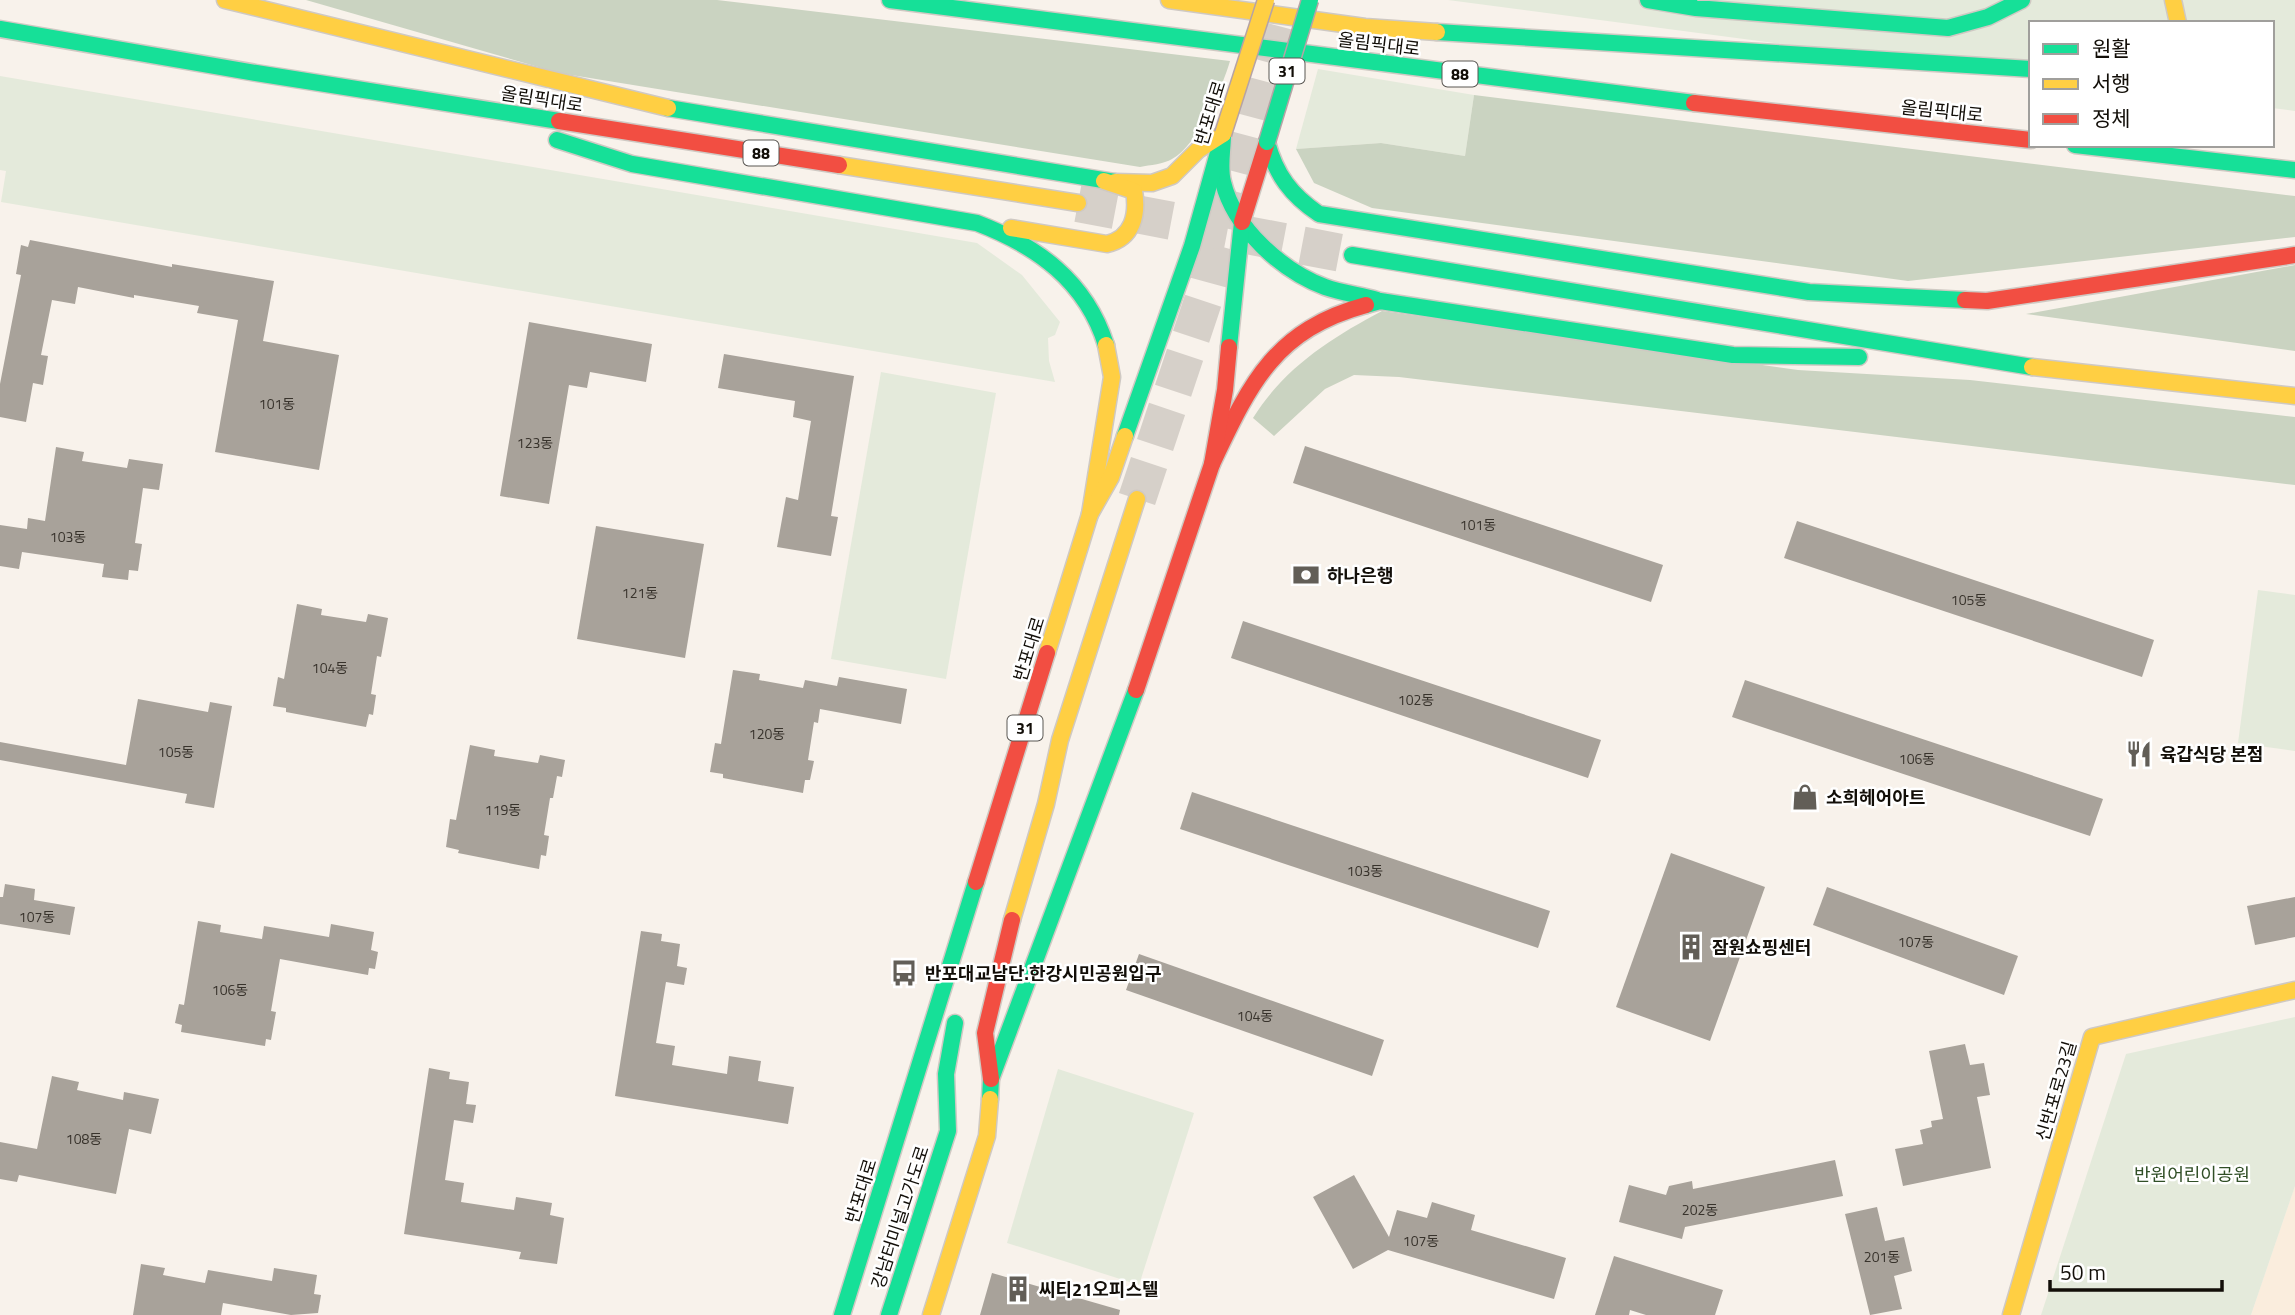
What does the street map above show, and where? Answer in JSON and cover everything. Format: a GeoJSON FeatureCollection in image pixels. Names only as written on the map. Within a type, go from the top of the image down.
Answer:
{"type":"FeatureCollection","features":[{"type":"Feature","properties":{"kind":"main road"},"geometry":{"type":"LineString","coordinates":[[225,0],[674,109],[1126,184],[1152,183],[1172,176],[1198,150],[1223,134]]}},
{"type":"Feature","properties":{"kind":"main road"},"geometry":{"type":"LineString","coordinates":[[1168,0],[1365,27]]}},
{"type":"Feature","properties":{"kind":"main road","name":"반포대로"},"geometry":{"type":"LineString","coordinates":[[842,1315],[1090,514],[1111,477],[1192,246],[1223,134],[1266,0]]}},
{"type":"Feature","properties":{"kind":"main road","name":"31"},"geometry":{"type":"LineString","coordinates":[[931,1315],[987,1136],[991,1079],[1127,717],[1212,464],[1225,390],[1242,222],[1310,0]]}},
{"type":"Feature","properties":{"kind":"main road"},"geometry":{"type":"LineString","coordinates":[[1648,0],[1696,8],[1948,28],[1988,17],[2022,0]]}},
{"type":"Feature","properties":{"kind":"main road"},"geometry":{"type":"LineString","coordinates":[[2174,0],[2178,21]]}},
{"type":"Feature","properties":{"kind":"main road","name":"올림픽대로"},"geometry":{"type":"LineString","coordinates":[[898,1],[1591,91],[2029,140]]}},
{"type":"Feature","properties":{"kind":"main road"},"geometry":{"type":"LineString","coordinates":[[1085,26],[1365,27],[2029,69]]}},
{"type":"Feature","properties":{"kind":"main road","name":"올림픽대로"},"geometry":{"type":"LineString","coordinates":[[0,29],[445,103],[1078,203]]}},
{"type":"Feature","properties":{"kind":"main road"},"geometry":{"type":"LineString","coordinates":[[445,103],[632,164],[977,223],[1107,244],[1117,243],[1128,234],[1134,220],[1137,204],[1134,191],[1095,178]]}},
{"type":"Feature","properties":{"kind":"main road"},"geometry":{"type":"LineString","coordinates":[[1223,134],[1223,181],[1230,203],[1242,222],[1288,266],[1314,283],[1334,290],[1380,301],[1733,355],[1990,359]]}},
{"type":"Feature","properties":{"kind":"main road"},"geometry":{"type":"LineString","coordinates":[[1267,142],[1273,166],[1286,187],[1300,202],[1319,214],[1809,292],[1987,301],[2295,254]]}},
{"type":"Feature","properties":{"kind":"main road"},"geometry":{"type":"LineString","coordinates":[[2093,147],[2295,170]]}},
{"type":"Feature","properties":{"kind":"main road"},"geometry":{"type":"LineString","coordinates":[[1314,230],[1339,219]]}},
{"type":"Feature","properties":{"kind":"main road"},"geometry":{"type":"LineString","coordinates":[[977,223],[1014,237],[1050,262],[1084,302],[1097,321],[1104,338],[1111,361],[1112,377],[1090,514]]}},
{"type":"Feature","properties":{"kind":"main road"},"geometry":{"type":"LineString","coordinates":[[1352,255],[2027,366],[2295,396]]}},
{"type":"Feature","properties":{"kind":"main road"},"geometry":{"type":"LineString","coordinates":[[1309,258],[1320,278],[1334,290]]}},
{"type":"Feature","properties":{"kind":"main road"},"geometry":{"type":"LineString","coordinates":[[1212,464],[1246,393],[1292,340],[1310,326],[1336,313],[1380,301]]}},
{"type":"Feature","properties":{"kind":"main road"},"geometry":{"type":"LineString","coordinates":[[991,1079],[985,1033],[1021,885],[1046,804],[1060,740],[1137,499]]}},
{"type":"Feature","properties":{"kind":"main road"},"geometry":{"type":"LineString","coordinates":[[1031,797],[1060,740]]}},
{"type":"Feature","properties":{"kind":"main road"},"geometry":{"type":"LineString","coordinates":[[980,876],[1004,844]]}},
{"type":"Feature","properties":{"kind":"main road","name":"31"},"geometry":{"type":"LineString","coordinates":[[959,941],[963,978]]}},
{"type":"Feature","properties":{"kind":"main road","name":"신반포로23길"},"geometry":{"type":"LineString","coordinates":[[2011,1315],[2092,1037],[2295,990]]}},
{"type":"Feature","properties":{"kind":"main road","name":"31"},"geometry":{"type":"LineString","coordinates":[[948,1131],[946,1074],[958,1006]]}},
{"type":"Feature","properties":{"kind":"main road","name":"31"},"geometry":{"type":"LineString","coordinates":[[948,1131],[991,1079]]}},
{"type":"Feature","properties":{"kind":"main road","name":"강남터미널고가도로"},"geometry":{"type":"LineString","coordinates":[[889,1315],[948,1131]]}},
{"type":"Feature","properties":{"kind":"shaded area"},"geometry":{"type":"Polygon","coordinates":[[[2295,1186],[2295,1315],[2251,1315],[2295,1186]]]}},
{"type":"Feature","properties":{"kind":"green space"},"geometry":{"type":"Polygon","coordinates":[[[306,0],[717,0],[1230,61],[1215,100],[1191,142],[1169,161],[1140,167],[559,73],[306,0]]]}},
{"type":"Feature","properties":{"kind":"green space"},"geometry":{"type":"Polygon","coordinates":[[[1448,0],[2295,0],[2295,111],[2274,108],[2274,21],[2029,21],[2029,77],[1448,0]]]}},
{"type":"Feature","properties":{"kind":"green space"},"geometry":{"type":"Polygon","coordinates":[[[1318,69],[1474,95],[1465,156],[1381,143],[1296,149],[1318,69]]]}},
{"type":"Feature","properties":{"kind":"green space"},"geometry":{"type":"Polygon","coordinates":[[[0,76],[977,243],[1022,275],[1060,322],[1055,335],[1048,338],[1049,361],[1055,382],[1,202],[6,171],[0,170],[0,76]]]}},
{"type":"Feature","properties":{"kind":"green space"},"geometry":{"type":"Polygon","coordinates":[[[1474,95],[2295,196],[2295,237],[1908,281],[1372,208],[1314,183],[1296,149],[1381,143],[1465,156],[1474,95]]]}},
{"type":"Feature","properties":{"kind":"green space"},"geometry":{"type":"Polygon","coordinates":[[[2295,265],[2295,351],[2026,314],[2295,265]]]}},
{"type":"Feature","properties":{"kind":"green space"},"geometry":{"type":"Polygon","coordinates":[[[1382,311],[1798,370],[1970,380],[2295,417],[2295,485],[1399,377],[1354,375],[1325,389],[1274,436],[1253,418],[1265,400],[1294,369],[1345,332],[1382,311]]]}},
{"type":"Feature","properties":{"kind":"green space"},"geometry":{"type":"Polygon","coordinates":[[[881,372],[996,393],[946,679],[831,659],[881,372]]]}},
{"type":"Feature","properties":{"kind":"green space"},"geometry":{"type":"Polygon","coordinates":[[[2258,590],[2295,595],[2295,751],[2238,743],[2258,590]]]}},
{"type":"Feature","properties":{"kind":"green space","name":"반원어린이공원"},"geometry":{"type":"Polygon","coordinates":[[[2295,1017],[2295,1186],[2251,1315],[2041,1315],[2126,1054],[2295,1017]]]}},
{"type":"Feature","properties":{"kind":"green space"},"geometry":{"type":"Polygon","coordinates":[[[1058,1069],[1194,1113],[1139,1285],[1007,1243],[1058,1069]]]}},
{"type":"Feature","properties":{"kind":"building"},"geometry":{"type":"Polygon","coordinates":[[[30,240],[172,267],[172,264],[274,281],[263,341],[339,355],[319,470],[215,452],[238,320],[197,313],[199,306],[134,295],[134,298],[78,287],[75,304],[52,300],[41,355],[48,356],[43,385],[33,383],[26,422],[0,417],[0,384],[21,275],[16,274],[21,245],[28,247],[30,240]]]}},
{"type":"Feature","properties":{"kind":"building"},"geometry":{"type":"Polygon","coordinates":[[[529,322],[652,344],[646,382],[590,372],[587,388],[569,385],[549,504],[500,496],[529,322]]]}},
{"type":"Feature","properties":{"kind":"building"},"geometry":{"type":"Polygon","coordinates":[[[724,354],[854,376],[831,516],[838,517],[831,556],[777,547],[786,497],[798,500],[811,421],[793,417],[795,401],[718,388],[724,354]]]}},
{"type":"Feature","properties":{"kind":"building"},"geometry":{"type":"Polygon","coordinates":[[[1305,446],[1663,565],[1651,602],[1293,483],[1305,446]]]}},
{"type":"Feature","properties":{"kind":"building"},"geometry":{"type":"Polygon","coordinates":[[[56,447],[84,452],[82,461],[127,468],[129,459],[163,464],[159,490],[143,488],[135,543],[142,544],[138,571],[129,570],[128,580],[102,577],[104,564],[22,552],[19,569],[0,566],[0,525],[27,529],[28,518],[45,521],[56,447]]]}},
{"type":"Feature","properties":{"kind":"building"},"geometry":{"type":"Polygon","coordinates":[[[1797,521],[2154,640],[2142,677],[1784,558],[1797,521]]]}},
{"type":"Feature","properties":{"kind":"building"},"geometry":{"type":"Polygon","coordinates":[[[596,526],[704,544],[685,658],[577,639],[596,526]]]}},
{"type":"Feature","properties":{"kind":"building"},"geometry":{"type":"Polygon","coordinates":[[[297,604],[322,609],[321,615],[366,622],[368,614],[388,618],[381,657],[377,656],[371,694],[376,695],[373,715],[369,714],[366,727],[286,712],[286,708],[273,706],[278,677],[284,679],[297,604]]]}},
{"type":"Feature","properties":{"kind":"building"},"geometry":{"type":"Polygon","coordinates":[[[1243,621],[1601,740],[1588,778],[1231,658],[1243,621]]]}},
{"type":"Feature","properties":{"kind":"building"},"geometry":{"type":"Polygon","coordinates":[[[733,670],[760,674],[759,680],[803,688],[805,680],[837,686],[839,677],[907,689],[901,724],[820,709],[818,723],[814,722],[808,760],[814,761],[810,780],[805,780],[803,793],[723,778],[723,774],[710,772],[715,743],[721,744],[733,670]]]}},
{"type":"Feature","properties":{"kind":"building"},"geometry":{"type":"Polygon","coordinates":[[[1745,680],[2103,799],[2090,836],[1732,717],[1745,680]]]}},
{"type":"Feature","properties":{"kind":"building"},"geometry":{"type":"Polygon","coordinates":[[[138,699],[208,712],[210,702],[232,706],[214,808],[185,803],[187,794],[0,760],[0,742],[126,765],[138,699]]]}},
{"type":"Feature","properties":{"kind":"building"},"geometry":{"type":"Polygon","coordinates":[[[470,745],[495,750],[494,756],[538,763],[540,755],[565,760],[562,777],[557,776],[553,798],[550,798],[544,835],[549,836],[546,856],[541,855],[539,869],[458,853],[459,850],[446,847],[450,819],[456,820],[470,745]]]}},
{"type":"Feature","properties":{"kind":"building"},"geometry":{"type":"Polygon","coordinates":[[[1192,792],[1550,911],[1538,948],[1180,829],[1192,792]]]}},
{"type":"Feature","properties":{"kind":"building","name":"잠원쇼핑센터"},"geometry":{"type":"Polygon","coordinates":[[[1671,853],[1765,887],[1710,1041],[1616,1007],[1671,853]]]}},
{"type":"Feature","properties":{"kind":"building"},"geometry":{"type":"Polygon","coordinates":[[[5,884],[35,889],[34,900],[75,907],[70,935],[0,924],[0,897],[3,897],[5,884]]]}},
{"type":"Feature","properties":{"kind":"building"},"geometry":{"type":"Polygon","coordinates":[[[1827,887],[2018,956],[2004,995],[1813,925],[1827,887]]]}},
{"type":"Feature","properties":{"kind":"building"},"geometry":{"type":"Polygon","coordinates":[[[2295,897],[2295,937],[2255,945],[2247,906],[2295,897]]]}},
{"type":"Feature","properties":{"kind":"building"},"geometry":{"type":"Polygon","coordinates":[[[198,921],[221,925],[220,932],[262,939],[264,926],[329,937],[331,924],[374,932],[371,950],[378,952],[375,969],[369,968],[368,975],[280,959],[271,1011],[276,1012],[271,1040],[266,1039],[265,1046],[181,1032],[182,1025],[175,1023],[179,1004],[184,1005],[198,921]]]}},
{"type":"Feature","properties":{"kind":"building"},"geometry":{"type":"Polygon","coordinates":[[[641,931],[662,934],[661,941],[680,944],[677,966],[687,968],[684,985],[666,982],[656,1043],[675,1046],[672,1065],[727,1074],[729,1056],[761,1061],[758,1081],[794,1087],[788,1124],[615,1096],[641,931]]]}},
{"type":"Feature","properties":{"kind":"building"},"geometry":{"type":"Polygon","coordinates":[[[1139,954],[1384,1040],[1372,1076],[1126,990],[1139,954]]]}},
{"type":"Feature","properties":{"kind":"building"},"geometry":{"type":"Polygon","coordinates":[[[1965,1044],[1970,1065],[1984,1063],[1990,1095],[1977,1097],[1991,1168],[1903,1186],[1895,1149],[1923,1144],[1920,1130],[1932,1127],[1931,1121],[1943,1119],[1929,1051],[1965,1044]]]}},
{"type":"Feature","properties":{"kind":"building"},"geometry":{"type":"Polygon","coordinates":[[[429,1068],[450,1072],[449,1079],[469,1082],[466,1104],[476,1105],[473,1123],[454,1120],[445,1180],[464,1183],[461,1202],[514,1210],[516,1197],[552,1203],[550,1215],[564,1218],[557,1264],[519,1259],[521,1252],[404,1234],[429,1068]]]}},
{"type":"Feature","properties":{"kind":"building"},"geometry":{"type":"Polygon","coordinates":[[[52,1076],[79,1082],[77,1090],[123,1100],[124,1092],[159,1099],[151,1134],[129,1129],[116,1194],[19,1175],[17,1182],[0,1179],[0,1142],[37,1149],[52,1076]]]}},
{"type":"Feature","properties":{"kind":"building"},"geometry":{"type":"Polygon","coordinates":[[[1835,1160],[1843,1196],[1685,1227],[1682,1239],[1619,1222],[1629,1185],[1666,1195],[1669,1186],[1692,1181],[1693,1189],[1835,1160]]]}},
{"type":"Feature","properties":{"kind":"building"},"geometry":{"type":"Polygon","coordinates":[[[1354,1175],[1389,1237],[1397,1210],[1427,1218],[1432,1202],[1475,1215],[1471,1230],[1566,1258],[1554,1299],[1388,1250],[1353,1269],[1313,1197],[1354,1175]]]}},
{"type":"Feature","properties":{"kind":"building"},"geometry":{"type":"Polygon","coordinates":[[[1877,1207],[1885,1241],[1904,1237],[1912,1271],[1894,1276],[1902,1309],[1870,1315],[1845,1214],[1877,1207]]]}},
{"type":"Feature","properties":{"kind":"building"},"geometry":{"type":"Polygon","coordinates":[[[1614,1256],[1723,1290],[1715,1315],[1646,1315],[1630,1310],[1629,1315],[1595,1315],[1614,1256]]]}},
{"type":"Feature","properties":{"kind":"building"},"geometry":{"type":"Polygon","coordinates":[[[141,1264],[165,1268],[163,1275],[205,1283],[208,1270],[272,1281],[274,1268],[317,1275],[314,1294],[321,1295],[318,1313],[291,1315],[223,1303],[221,1315],[133,1315],[141,1264]]]}},
{"type":"Feature","properties":{"kind":"building","name":"씨티21오피스텔"},"geometry":{"type":"Polygon","coordinates":[[[992,1273],[1120,1310],[1119,1315],[980,1315],[992,1273]]]}},
{"type":"Feature","properties":{"kind":"tunnel"},"geometry":{"type":"LineString","coordinates":[[1137,499],[1209,283],[1280,19]]}},
{"type":"Feature","properties":{"kind":"tunnel"},"geometry":{"type":"LineString","coordinates":[[1078,203],[1352,255]]}},
{"type":"Feature","properties":{"kind":"traffic: fast"},"geometry":{"type":"LineString","coordinates":[[890,0],[1694,103]]}},
{"type":"Feature","properties":{"kind":"traffic: fast"},"geometry":{"type":"LineString","coordinates":[[1267,142],[1310,0]]}},
{"type":"Feature","properties":{"kind":"traffic: fast"},"geometry":{"type":"LineString","coordinates":[[1648,0],[1696,8],[1948,28],[1988,17],[2022,0]]}},
{"type":"Feature","properties":{"kind":"traffic: fast"},"geometry":{"type":"LineString","coordinates":[[0,29],[559,121]]}},
{"type":"Feature","properties":{"kind":"traffic: fast"},"geometry":{"type":"LineString","coordinates":[[1437,32],[2029,69]]}},
{"type":"Feature","properties":{"kind":"traffic: fast"},"geometry":{"type":"LineString","coordinates":[[668,108],[1115,182]]}},
{"type":"Feature","properties":{"kind":"traffic: fast"},"geometry":{"type":"LineString","coordinates":[[1223,134],[1223,182],[1238,216],[1262,246],[1309,280],[1331,289],[1377,300]]}},
{"type":"Feature","properties":{"kind":"traffic: fast"},"geometry":{"type":"LineString","coordinates":[[557,140],[632,164],[977,223],[1039,255],[1072,284],[1086,302],[1106,345]]}},
{"type":"Feature","properties":{"kind":"traffic: fast"},"geometry":{"type":"LineString","coordinates":[[1125,436],[1192,246],[1221,142]]}},
{"type":"Feature","properties":{"kind":"traffic: fast"},"geometry":{"type":"LineString","coordinates":[[1267,142],[1275,165],[1286,183],[1319,214],[1809,292],[1965,300]]}},
{"type":"Feature","properties":{"kind":"traffic: fast"},"geometry":{"type":"LineString","coordinates":[[2093,147],[2295,170]]}},
{"type":"Feature","properties":{"kind":"traffic: fast"},"geometry":{"type":"LineString","coordinates":[[1229,347],[1242,222]]}},
{"type":"Feature","properties":{"kind":"traffic: fast"},"geometry":{"type":"LineString","coordinates":[[1352,255],[2032,367]]}},
{"type":"Feature","properties":{"kind":"traffic: fast"},"geometry":{"type":"LineString","coordinates":[[1366,305],[1380,301],[1733,355],[1859,357]]}},
{"type":"Feature","properties":{"kind":"traffic: fast"},"geometry":{"type":"LineString","coordinates":[[990,1099],[991,1079],[1136,690]]}},
{"type":"Feature","properties":{"kind":"traffic: fast"},"geometry":{"type":"LineString","coordinates":[[842,1315],[976,882]]}},
{"type":"Feature","properties":{"kind":"traffic: fast"},"geometry":{"type":"LineString","coordinates":[[889,1315],[948,1131],[946,1074],[955,1023]]}},
{"type":"Feature","properties":{"kind":"traffic: slow"},"geometry":{"type":"LineString","coordinates":[[225,0],[668,108]]}},
{"type":"Feature","properties":{"kind":"traffic: slow"},"geometry":{"type":"LineString","coordinates":[[1169,0],[1365,27],[1437,32]]}},
{"type":"Feature","properties":{"kind":"traffic: slow"},"geometry":{"type":"LineString","coordinates":[[1223,134],[1266,0]]}},
{"type":"Feature","properties":{"kind":"traffic: slow"},"geometry":{"type":"LineString","coordinates":[[2173,0],[2178,21]]}},
{"type":"Feature","properties":{"kind":"traffic: slow"},"geometry":{"type":"LineString","coordinates":[[1115,182],[1152,183],[1172,176],[1198,150],[1223,134]]}},
{"type":"Feature","properties":{"kind":"traffic: slow"},"geometry":{"type":"LineString","coordinates":[[839,165],[1078,203]]}},
{"type":"Feature","properties":{"kind":"traffic: slow"},"geometry":{"type":"LineString","coordinates":[[1011,228],[1107,244],[1116,241],[1132,224],[1134,191],[1104,181]]}},
{"type":"Feature","properties":{"kind":"traffic: slow"},"geometry":{"type":"LineString","coordinates":[[1090,514],[1112,377],[1106,345]]}},
{"type":"Feature","properties":{"kind":"traffic: slow"},"geometry":{"type":"LineString","coordinates":[[2032,367],[2295,396]]}},
{"type":"Feature","properties":{"kind":"traffic: slow"},"geometry":{"type":"LineString","coordinates":[[1047,653],[1090,514],[1111,477],[1125,436]]}},
{"type":"Feature","properties":{"kind":"traffic: slow"},"geometry":{"type":"LineString","coordinates":[[1012,920],[1046,804],[1060,740],[1137,499]]}},
{"type":"Feature","properties":{"kind":"traffic: slow"},"geometry":{"type":"LineString","coordinates":[[2011,1315],[2092,1037],[2295,990]]}},
{"type":"Feature","properties":{"kind":"traffic: slow"},"geometry":{"type":"LineString","coordinates":[[931,1315],[987,1136],[990,1099]]}},
{"type":"Feature","properties":{"kind":"traffic: jam"},"geometry":{"type":"LineString","coordinates":[[1694,103],[2029,140]]}},
{"type":"Feature","properties":{"kind":"traffic: jam"},"geometry":{"type":"LineString","coordinates":[[559,121],[839,165]]}},
{"type":"Feature","properties":{"kind":"traffic: jam"},"geometry":{"type":"LineString","coordinates":[[1242,222],[1267,142]]}},
{"type":"Feature","properties":{"kind":"traffic: jam"},"geometry":{"type":"LineString","coordinates":[[1965,300],[1987,301],[2295,255]]}},
{"type":"Feature","properties":{"kind":"traffic: jam"},"geometry":{"type":"LineString","coordinates":[[1212,464],[1253,385],[1287,345],[1308,329],[1366,305]]}},
{"type":"Feature","properties":{"kind":"traffic: jam"},"geometry":{"type":"LineString","coordinates":[[1136,690],[1212,464],[1225,390],[1229,347]]}},
{"type":"Feature","properties":{"kind":"traffic: jam"},"geometry":{"type":"LineString","coordinates":[[976,882],[1047,653]]}},
{"type":"Feature","properties":{"kind":"traffic: jam"},"geometry":{"type":"LineString","coordinates":[[991,1079],[985,1033],[1012,920]]}},
{"type":"Feature","properties":{"kind":"place","name":"하나은행"},"geometry":{"type":"Point","coordinates":[1306,575]}},
{"type":"Feature","properties":{"kind":"place","name":"육갑식당 본점"},"geometry":{"type":"Point","coordinates":[2139,754]}},
{"type":"Feature","properties":{"kind":"place","name":"소희헤어아트"},"geometry":{"type":"Point","coordinates":[1805,797]}},
{"type":"Feature","properties":{"kind":"place","name":"잠원쇼핑센터"},"geometry":{"type":"Point","coordinates":[1691,947]}},
{"type":"Feature","properties":{"kind":"place","name":"반포대교남단.한강시민공원입구"},"geometry":{"type":"Point","coordinates":[904,973]}},
{"type":"Feature","properties":{"kind":"place","name":"씨티21오피스텔"},"geometry":{"type":"Point","coordinates":[1018,1289]}}]}
